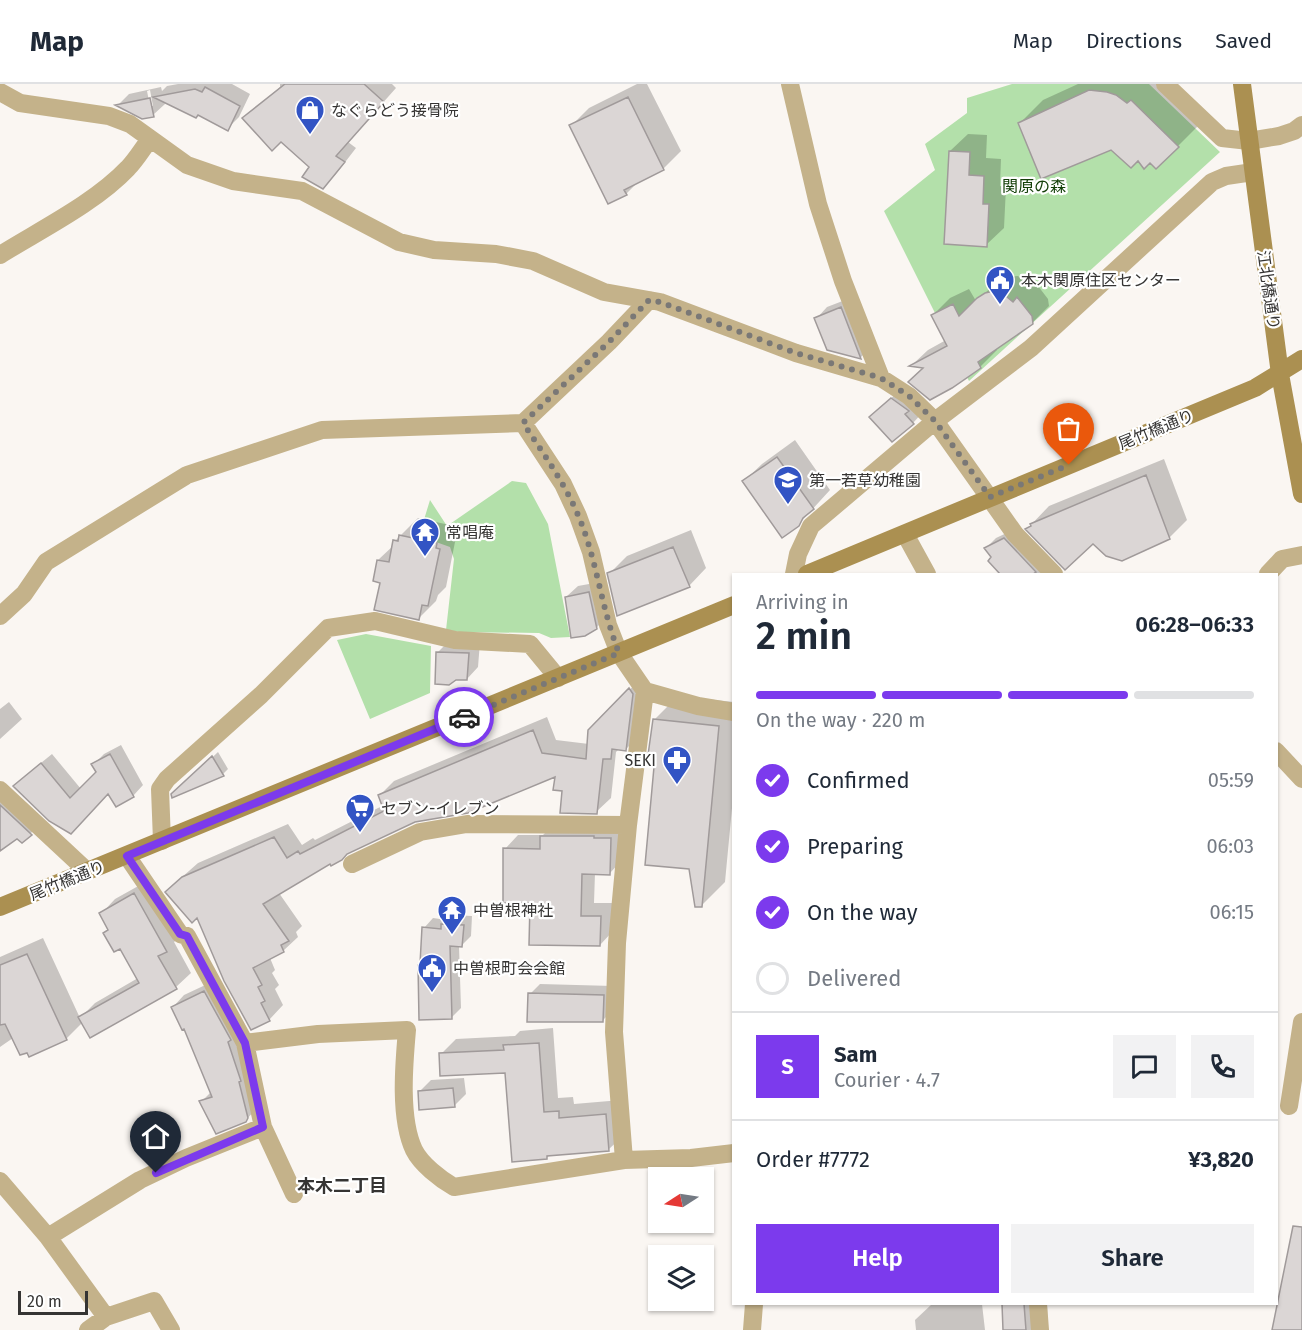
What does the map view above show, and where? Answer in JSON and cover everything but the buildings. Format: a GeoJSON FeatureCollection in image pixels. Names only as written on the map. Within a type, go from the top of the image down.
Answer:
{"type":"FeatureCollection","features":[{"type":"Feature","properties":{"kind":"main road","name":"江北橋通り"},"geometry":{"type":"LineString","coordinates":[[1242,84],[1280,374],[1302,494]]}},
{"type":"Feature","properties":{"kind":"main road","name":"尾竹橋通り"},"geometry":{"type":"LineString","coordinates":[[809,573],[1255,388],[1302,359]]}},
{"type":"Feature","properties":{"kind":"main road","name":"尾竹橋通り"},"geometry":{"type":"LineString","coordinates":[[0,907],[732,606]]}},
{"type":"Feature","properties":{"kind":"street"},"geometry":{"type":"LineString","coordinates":[[790,84],[818,204],[843,281],[881,378]]}},
{"type":"Feature","properties":{"kind":"street"},"geometry":{"type":"LineString","coordinates":[[1165,84],[1222,138],[1249,141],[1279,136],[1294,131],[1302,125]]}},
{"type":"Feature","properties":{"kind":"street"},"geometry":{"type":"LineString","coordinates":[[0,92],[20,103],[109,116],[130,124],[187,165],[233,181],[302,191],[399,242],[434,250],[496,254],[532,261],[604,292],[660,302],[796,353],[881,378],[909,396],[935,421],[1015,534],[1053,573]]}},
{"type":"Feature","properties":{"kind":"street"},"geometry":{"type":"LineString","coordinates":[[0,255],[118,178],[150,139]]}},
{"type":"Feature","properties":{"kind":"street"},"geometry":{"type":"LineString","coordinates":[[794,573],[798,554],[812,526],[935,421],[1031,348],[1212,182],[1226,176],[1252,172]]}},
{"type":"Feature","properties":{"kind":"street"},"geometry":{"type":"LineString","coordinates":[[0,616],[24,594],[46,562],[187,475],[322,430],[523,423],[609,342],[649,300]]}},
{"type":"Feature","properties":{"kind":"street"},"geometry":{"type":"LineString","coordinates":[[523,423],[563,484],[578,516],[591,552],[608,625],[619,653],[645,690],[698,706],[732,712]]}},
{"type":"Feature","properties":{"kind":"street"},"geometry":{"type":"LineString","coordinates":[[905,534],[926,573]]}},
{"type":"Feature","properties":{"kind":"street"},"geometry":{"type":"LineString","coordinates":[[1269,573],[1282,559],[1302,555]]}},
{"type":"Feature","properties":{"kind":"street"},"geometry":{"type":"LineString","coordinates":[[162,841],[160,789],[167,779],[261,695],[328,628],[375,621],[455,640],[530,644],[558,678]]}},
{"type":"Feature","properties":{"kind":"street"},"geometry":{"type":"LineString","coordinates":[[624,1160],[614,1032],[617,943],[628,825],[645,690]]}},
{"type":"Feature","properties":{"kind":"street"},"geometry":{"type":"LineString","coordinates":[[1278,755],[1302,779]]}},
{"type":"Feature","properties":{"kind":"street"},"geometry":{"type":"LineString","coordinates":[[0,790],[87,871]]}},
{"type":"Feature","properties":{"kind":"street"},"geometry":{"type":"LineString","coordinates":[[352,864],[420,832],[466,824],[628,825]]}},
{"type":"Feature","properties":{"kind":"street"},"geometry":{"type":"LineString","coordinates":[[127,856],[180,934],[187,936],[245,1043],[263,1127],[294,1194]]}},
{"type":"Feature","properties":{"kind":"street"},"geometry":{"type":"LineString","coordinates":[[1289,1106],[1302,1022]]}},
{"type":"Feature","properties":{"kind":"street"},"geometry":{"type":"LineString","coordinates":[[245,1043],[318,1034],[407,1030],[403,1083],[407,1123],[414,1151],[438,1178],[454,1187],[624,1160],[691,1158],[732,1153]]}},
{"type":"Feature","properties":{"kind":"street"},"geometry":{"type":"LineString","coordinates":[[48,1237],[140,1180],[186,1158],[263,1127]]}},
{"type":"Feature","properties":{"kind":"street"},"geometry":{"type":"LineString","coordinates":[[0,1181],[48,1237],[106,1317]]}},
{"type":"Feature","properties":{"kind":"street"},"geometry":{"type":"LineString","coordinates":[[88,1330],[106,1317],[154,1301],[171,1330]]}},
{"type":"Feature","properties":{"kind":"street"},"geometry":{"type":"LineString","coordinates":[[752,1330],[754,1305]]}},
{"type":"Feature","properties":{"kind":"street"},"geometry":{"type":"LineString","coordinates":[[1038,1305],[1040,1330]]}},
{"type":"Feature","properties":{"kind":"green space","name":"関原の森"},"geometry":{"type":"Polygon","coordinates":[[[1012,84],[1149,84],[1220,152],[969,381],[884,211],[935,170],[925,144],[967,113],[967,98],[1012,84]]]}},
{"type":"Feature","properties":{"kind":"green space"},"geometry":{"type":"Polygon","coordinates":[[[512,481],[526,483],[548,524],[570,637],[551,638],[539,633],[446,630],[454,559],[450,547],[419,536],[430,500],[447,526],[512,481]]]}},
{"type":"Feature","properties":{"kind":"green space"},"geometry":{"type":"Polygon","coordinates":[[[366,634],[431,646],[430,693],[370,719],[337,640],[366,634]]]}},
{"type":"Feature","properties":{"kind":"way so far"},"geometry":{"type":"LineString","coordinates":[[464,717],[619,653],[608,625],[591,552],[578,516],[563,484],[523,423],[609,342],[649,300],[660,302],[796,353],[881,378],[909,396],[935,421],[990,497],[1069,465]]}},
{"type":"Feature","properties":{"kind":"place","name":"なぐらどう接骨院"},"geometry":{"type":"Point","coordinates":[310,136]}},
{"type":"Feature","properties":{"kind":"place","name":"本木関原住区センター"},"geometry":{"type":"Point","coordinates":[1000,306]}},
{"type":"Feature","properties":{"kind":"place","name":"第一若草幼稚園"},"geometry":{"type":"Point","coordinates":[788,506]}},
{"type":"Feature","properties":{"kind":"place","name":"常唱庵"},"geometry":{"type":"Point","coordinates":[425,558]}},
{"type":"Feature","properties":{"kind":"place","name":"SEKI"},"geometry":{"type":"Point","coordinates":[677,786]}},
{"type":"Feature","properties":{"kind":"place","name":"セブン-イレブン"},"geometry":{"type":"Point","coordinates":[360,834]}},
{"type":"Feature","properties":{"kind":"place","name":"中曽根神社"},"geometry":{"type":"Point","coordinates":[452,936]}},
{"type":"Feature","properties":{"kind":"place","name":"中曽根町会会館"},"geometry":{"type":"Point","coordinates":[432,994]}},
{"type":"Feature","properties":{"kind":"district","name":"本木二丁目"},"geometry":{"type":"Point","coordinates":[342,1186]}},
{"type":"Feature","properties":{"kind":"route"},"geometry":{"type":"LineString","coordinates":[[156,1173],[186,1158],[263,1127],[245,1043],[187,936],[180,934],[127,856],[464,717]]}}]}
